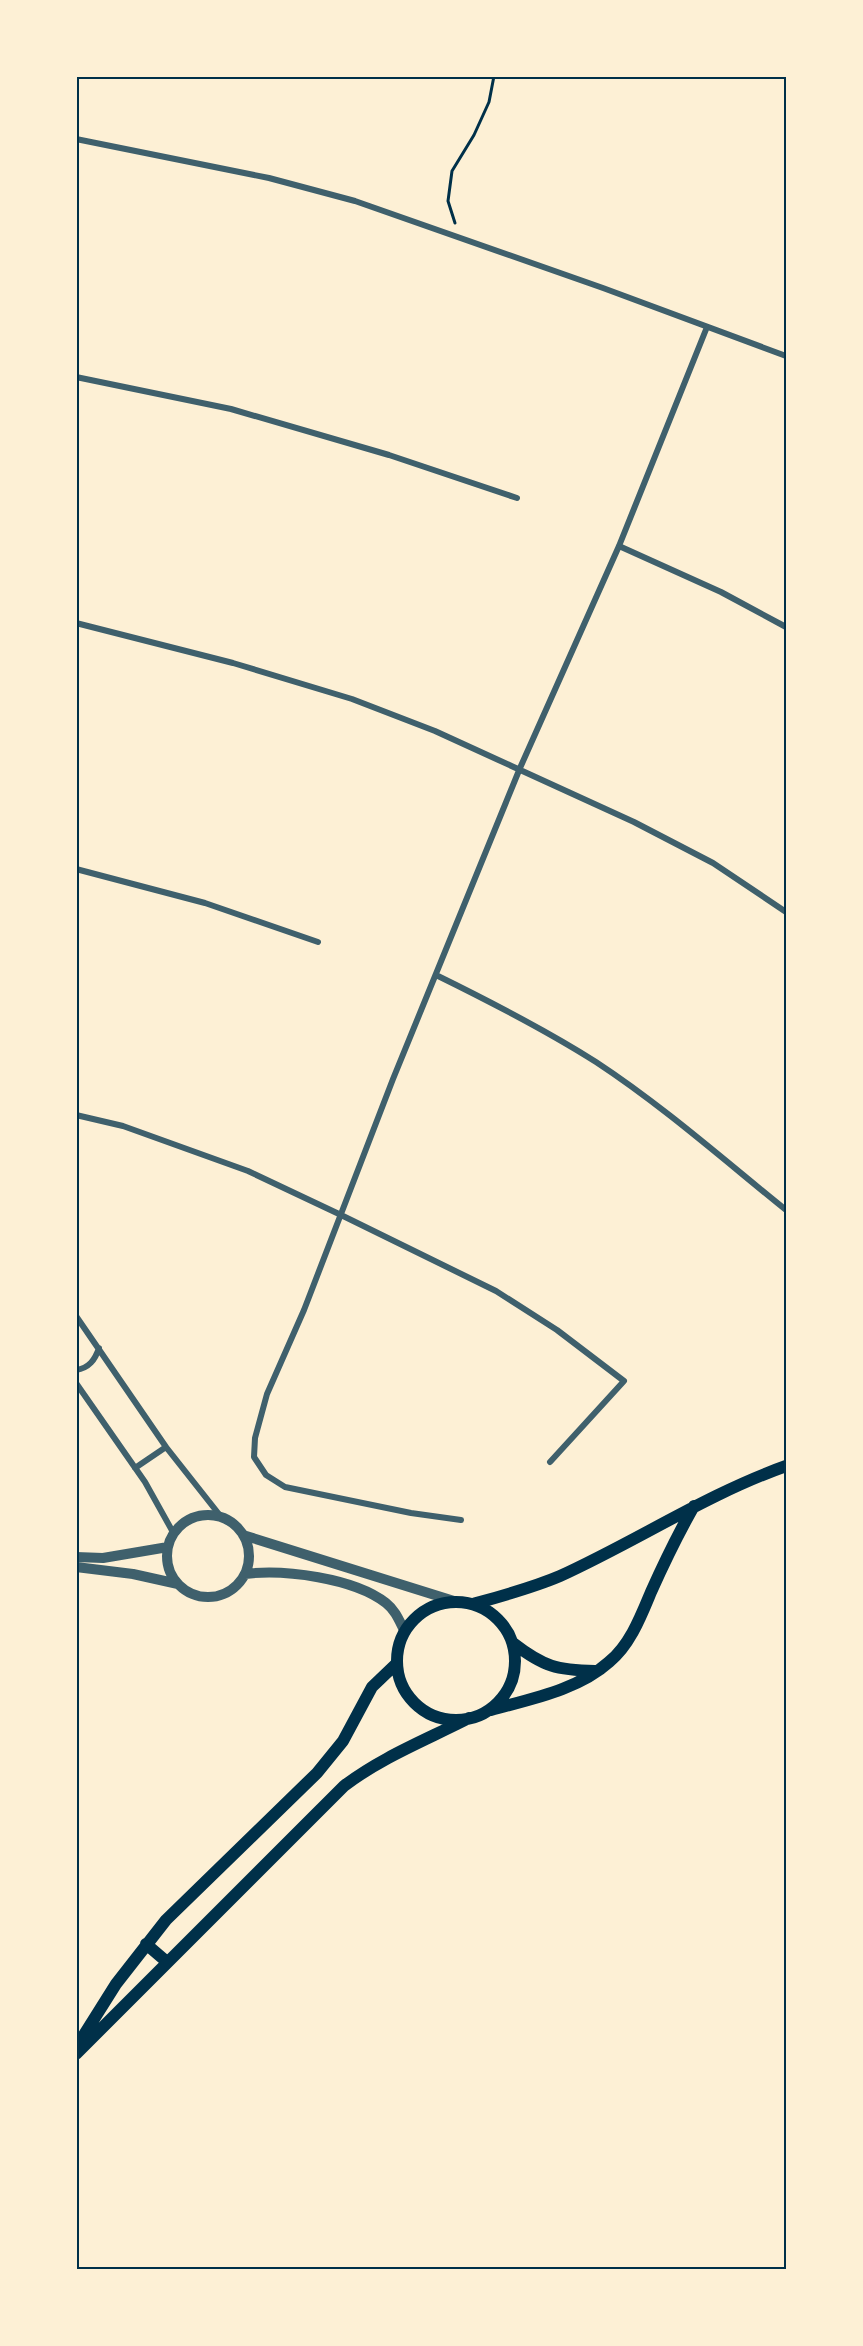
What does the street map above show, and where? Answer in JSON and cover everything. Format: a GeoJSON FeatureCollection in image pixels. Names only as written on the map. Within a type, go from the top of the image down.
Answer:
{"type":"FeatureCollection","features":[{"type":"Feature","properties":{"kind":"main road"},"geometry":{"type":"LineString","coordinates":[[473,1604],[559,1576],[695,1505],[757,1476],[786,1466]]}},
{"type":"Feature","properties":{"kind":"main road"},"geometry":{"type":"LineString","coordinates":[[76,2054],[344,1786],[368,1768],[388,1756],[469,1718],[561,1689],[610,1662],[632,1632],[678,1534],[695,1505]]}},
{"type":"Feature","properties":{"kind":"main road"},"geometry":{"type":"LineString","coordinates":[[469,1718],[440,1717],[430,1714],[414,1703],[402,1687],[395,1665],[397,1649],[404,1630],[417,1615],[434,1605],[454,1601],[473,1604],[490,1612],[504,1626],[513,1643],[515,1662],[511,1681],[502,1698],[487,1711]]}},
{"type":"Feature","properties":{"kind":"main road"},"geometry":{"type":"LineString","coordinates":[[513,1643],[531,1657],[558,1669],[597,1671]]}},
{"type":"Feature","properties":{"kind":"main road"},"geometry":{"type":"LineString","coordinates":[[76,2048],[110,1993],[165,1920],[316,1773],[343,1741],[372,1687],[395,1665]]}},
{"type":"Feature","properties":{"kind":"main road"},"geometry":{"type":"LineString","coordinates":[[147,1944],[167,1962]]}},
{"type":"Feature","properties":{"kind":"street"},"geometry":{"type":"LineString","coordinates":[[76,139],[269,178],[354,201],[603,288],[786,356]]}},
{"type":"Feature","properties":{"kind":"street"},"geometry":{"type":"LineString","coordinates":[[461,1520],[411,1513],[285,1487],[266,1475],[254,1457],[255,1438],[267,1394],[304,1310],[339,1214],[520,768],[619,546],[707,327]]}},
{"type":"Feature","properties":{"kind":"street"},"geometry":{"type":"LineString","coordinates":[[76,377],[231,409],[388,455],[517,498]]}},
{"type":"Feature","properties":{"kind":"street"},"geometry":{"type":"LineString","coordinates":[[619,546],[721,592],[786,627]]}},
{"type":"Feature","properties":{"kind":"street"},"geometry":{"type":"LineString","coordinates":[[76,623],[233,663],[352,699],[435,731],[634,822],[712,863],[786,912]]}},
{"type":"Feature","properties":{"kind":"street"},"geometry":{"type":"LineString","coordinates":[[76,870],[205,903],[318,942]]}},
{"type":"Feature","properties":{"kind":"street"},"geometry":{"type":"LineString","coordinates":[[436,975],[513,1013],[596,1063],[660,1107],[786,1210]]}},
{"type":"Feature","properties":{"kind":"street"},"geometry":{"type":"LineString","coordinates":[[76,1115],[123,1126],[248,1171],[496,1291],[557,1330],[624,1381],[550,1462]]}},
{"type":"Feature","properties":{"kind":"street"},"geometry":{"type":"LineString","coordinates":[[78,1319],[166,1447],[222,1518]]}},
{"type":"Feature","properties":{"kind":"street"},"geometry":{"type":"LineString","coordinates":[[76,1370],[88,1366],[99,1348]]}},
{"type":"Feature","properties":{"kind":"street"},"geometry":{"type":"LineString","coordinates":[[76,1383],[135,1468],[174,1534]]}},
{"type":"Feature","properties":{"kind":"street"},"geometry":{"type":"LineString","coordinates":[[135,1468],[166,1447]]}},
{"type":"Feature","properties":{"kind":"street"},"geometry":{"type":"LineString","coordinates":[[209,1515],[222,1518],[234,1525],[243,1535],[249,1548],[249,1562],[245,1574],[232,1589],[214,1597],[201,1597],[188,1592],[178,1584],[167,1560],[168,1547],[174,1534],[183,1524],[195,1517],[209,1515]]}},
{"type":"Feature","properties":{"kind":"street"},"geometry":{"type":"LineString","coordinates":[[243,1535],[454,1601]]}},
{"type":"Feature","properties":{"kind":"street"},"geometry":{"type":"LineString","coordinates":[[76,1557],[103,1558],[168,1547]]}},
{"type":"Feature","properties":{"kind":"street"},"geometry":{"type":"LineString","coordinates":[[76,1568],[133,1574],[178,1584]]}},
{"type":"Feature","properties":{"kind":"street"},"geometry":{"type":"LineString","coordinates":[[245,1574],[291,1573],[352,1587],[375,1596],[387,1605],[395,1613],[404,1630]]}},
{"type":"Feature","properties":{"kind":"path"},"geometry":{"type":"LineString","coordinates":[[460,239],[447,201],[452,171],[474,135],[489,102],[494,76]]}}]}
